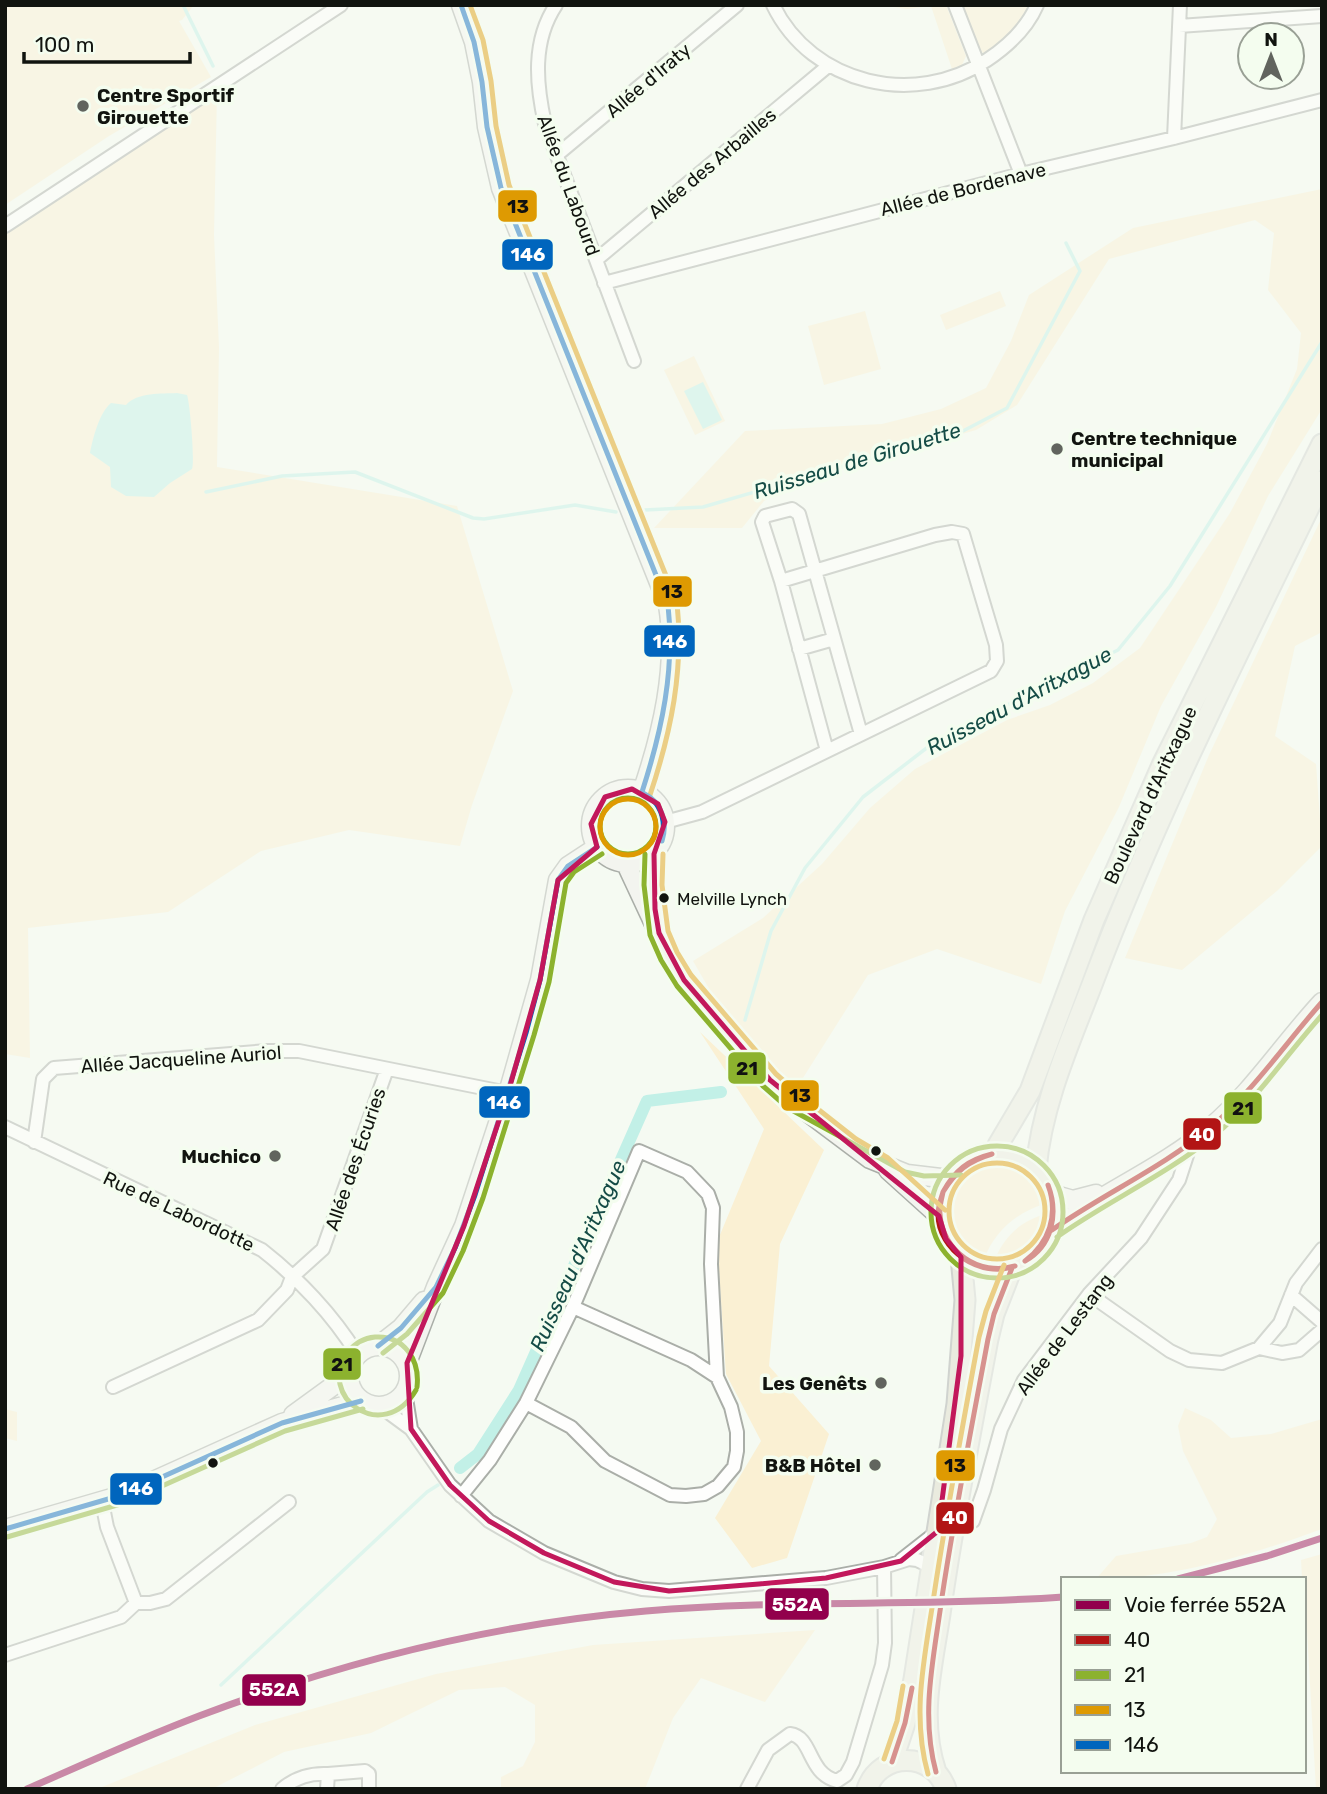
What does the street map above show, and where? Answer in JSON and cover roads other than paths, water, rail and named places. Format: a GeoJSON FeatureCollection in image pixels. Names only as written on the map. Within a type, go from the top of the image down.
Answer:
{"type":"FeatureCollection","features":[{"type":"Feature","properties":{"kind":"main road","name":"Boulevard d'Aritxague"},"geometry":{"type":"LineString","coordinates":[[997,1153],[998,1145],[1030,1091],[1094,920],[1162,765],[1322,444]]}},
{"type":"Feature","properties":{"kind":"main road","name":"Boulevard d'Aritxague"},"geometry":{"type":"LineString","coordinates":[[1036,1168],[1038,1146],[1051,1096],[1115,923],[1183,769],[1322,481]]}},
{"type":"Feature","properties":{"kind":"main road"},"geometry":{"type":"LineString","coordinates":[[997,1153],[1018,1158],[1036,1168],[1052,1194],[1054,1220],[1043,1247],[1030,1260],[1012,1268],[977,1266],[961,1257],[946,1239],[939,1216],[939,1203],[948,1179],[972,1159],[997,1153]]}},
{"type":"Feature","properties":{"kind":"main road"},"geometry":{"type":"LineString","coordinates":[[935,1594],[932,1567],[946,1528],[961,1356],[965,1286],[961,1257]]}},
{"type":"Feature","properties":{"kind":"main road"},"geometry":{"type":"LineString","coordinates":[[941,1780],[931,1756],[926,1700],[931,1620],[946,1528],[994,1314],[1012,1268]]}},
{"type":"Feature","properties":{"kind":"main road"},"geometry":{"type":"LineString","coordinates":[[892,1762],[905,1723],[931,1620]]}},
{"type":"Feature","properties":{"kind":"main road"},"geometry":{"type":"LineString","coordinates":[[867,1789],[875,1774],[892,1762],[911,1760],[929,1766],[941,1780]]}},
{"type":"Feature","properties":{"kind":"street"},"geometry":{"type":"LineString","coordinates":[[5,226],[341,5]]}},
{"type":"Feature","properties":{"kind":"street"},"geometry":{"type":"LineString","coordinates":[[461,5],[474,42],[487,127],[501,188],[668,605],[671,643],[659,740],[642,792]]}},
{"type":"Feature","properties":{"kind":"street","name":"Allée du Labourd"},"geometry":{"type":"LineString","coordinates":[[556,5],[544,31],[537,64],[545,124],[634,361]]}},
{"type":"Feature","properties":{"kind":"street","name":"Allée d'Iraty"},"geometry":{"type":"LineString","coordinates":[[558,155],[737,5]]}},
{"type":"Feature","properties":{"kind":"street"},"geometry":{"type":"LineString","coordinates":[[773,5],[783,24],[828,66],[872,82],[903,86],[948,79],[978,66],[1003,49],[1017,35],[1037,5]]}},
{"type":"Feature","properties":{"kind":"street"},"geometry":{"type":"LineString","coordinates":[[955,5],[1021,174]]}},
{"type":"Feature","properties":{"kind":"street"},"geometry":{"type":"LineString","coordinates":[[1174,138],[1181,5]]}},
{"type":"Feature","properties":{"kind":"street"},"geometry":{"type":"LineString","coordinates":[[1179,26],[1322,16]]}},
{"type":"Feature","properties":{"kind":"street","name":"Allée des Arbailles"},"geometry":{"type":"LineString","coordinates":[[596,260],[828,66]]}},
{"type":"Feature","properties":{"kind":"street","name":"Allée de Bordenave"},"geometry":{"type":"LineString","coordinates":[[604,283],[1021,174],[1322,100]]}},
{"type":"Feature","properties":{"kind":"street"},"geometry":{"type":"LineString","coordinates":[[827,751],[781,581],[762,522],[765,516],[792,509],[799,514],[861,734]]}},
{"type":"Feature","properties":{"kind":"street"},"geometry":{"type":"LineString","coordinates":[[665,822],[702,812],[991,671],[997,661],[996,645],[963,534],[952,532],[935,536],[781,581]]}},
{"type":"Feature","properties":{"kind":"street"},"geometry":{"type":"LineString","coordinates":[[799,649],[834,639]]}},
{"type":"Feature","properties":{"kind":"street"},"geometry":{"type":"LineString","coordinates":[[621,790],[642,792],[658,804],[665,822],[661,845],[653,854],[626,864],[609,859],[597,847],[592,836],[593,812],[611,793],[621,790]]}},
{"type":"Feature","properties":{"kind":"street"},"geometry":{"type":"LineString","coordinates":[[407,1363],[436,1287],[464,1226],[508,1093],[540,980],[558,880],[568,866],[597,847]]}},
{"type":"Feature","properties":{"kind":"street"},"geometry":{"type":"LineString","coordinates":[[653,854],[653,886],[659,933]]}},
{"type":"Feature","properties":{"kind":"street"},"geometry":{"type":"LineString","coordinates":[[626,864],[669,956],[684,979],[770,1080],[851,1146],[883,1165],[907,1174],[948,1179]]}},
{"type":"Feature","properties":{"kind":"street"},"geometry":{"type":"LineString","coordinates":[[1052,1230],[1191,1143],[1230,1110],[1322,1002]]}},
{"type":"Feature","properties":{"kind":"street","name":"Allée Jacqueline Auriol"},"geometry":{"type":"LineString","coordinates":[[34,1142],[43,1079],[54,1068],[268,1051],[299,1051],[508,1093]]}},
{"type":"Feature","properties":{"kind":"street","name":"Allée des Écuries"},"geometry":{"type":"LineString","coordinates":[[113,1387],[258,1320],[287,1290],[292,1277],[323,1249],[387,1069]]}},
{"type":"Feature","properties":{"kind":"street","name":"Rue de Labordotte"},"geometry":{"type":"LineString","coordinates":[[5,1128],[262,1250],[292,1277],[339,1327],[357,1354]]}},
{"type":"Feature","properties":{"kind":"street","name":"Allée de Lestang"},"geometry":{"type":"LineString","coordinates":[[946,1528],[972,1521],[985,1490],[1001,1430],[1024,1380],[1089,1294],[1141,1238],[1179,1180],[1191,1143]]}},
{"type":"Feature","properties":{"kind":"street"},"geometry":{"type":"LineString","coordinates":[[461,1496],[490,1460],[526,1403],[573,1307],[639,1151],[687,1172],[708,1195],[713,1208],[711,1264],[717,1377],[731,1407],[737,1432],[734,1467],[718,1486],[704,1493],[670,1495],[605,1461],[571,1427],[526,1403]]}},
{"type":"Feature","properties":{"kind":"street"},"geometry":{"type":"LineString","coordinates":[[883,1165],[939,1216]]}},
{"type":"Feature","properties":{"kind":"street"},"geometry":{"type":"LineString","coordinates":[[1052,1194],[1073,1200],[1088,1197],[1147,1171]]}},
{"type":"Feature","properties":{"kind":"street"},"geometry":{"type":"LineString","coordinates":[[1089,1294],[1170,1352],[1189,1360],[1222,1363],[1259,1348],[1280,1323],[1296,1283],[1322,1250]]}},
{"type":"Feature","properties":{"kind":"street"},"geometry":{"type":"LineString","coordinates":[[378,1346],[401,1328],[436,1287]]}},
{"type":"Feature","properties":{"kind":"street"},"geometry":{"type":"LineString","coordinates":[[1290,1295],[1322,1322]]}},
{"type":"Feature","properties":{"kind":"street"},"geometry":{"type":"LineString","coordinates":[[573,1307],[691,1360],[717,1377]]}},
{"type":"Feature","properties":{"kind":"street"},"geometry":{"type":"LineString","coordinates":[[1259,1348],[1282,1353],[1300,1350],[1322,1331]]}},
{"type":"Feature","properties":{"kind":"street"},"geometry":{"type":"LineString","coordinates":[[378,1346],[395,1350],[407,1363],[410,1378],[399,1400],[381,1407],[370,1406],[361,1401],[354,1394],[348,1375],[357,1354],[378,1346]]}},
{"type":"Feature","properties":{"kind":"street"},"geometry":{"type":"LineString","coordinates":[[282,1423],[348,1375]]}},
{"type":"Feature","properties":{"kind":"street"},"geometry":{"type":"LineString","coordinates":[[405,1392],[411,1429]]}},
{"type":"Feature","properties":{"kind":"street"},"geometry":{"type":"LineString","coordinates":[[5,1529],[122,1495],[282,1423],[361,1401]]}},
{"type":"Feature","properties":{"kind":"street"},"geometry":{"type":"LineString","coordinates":[[381,1407],[411,1429],[461,1496],[489,1521],[570,1566],[642,1589],[669,1591],[826,1578],[884,1567],[901,1560],[946,1528]]}},
{"type":"Feature","properties":{"kind":"street"},"geometry":{"type":"LineString","coordinates":[[102,1502],[107,1527],[136,1603]]}},
{"type":"Feature","properties":{"kind":"street"},"geometry":{"type":"LineString","coordinates":[[5,1655],[121,1617],[136,1603],[166,1599],[289,1502]]}},
{"type":"Feature","properties":{"kind":"street"},"geometry":{"type":"LineString","coordinates":[[901,1560],[917,1560],[932,1567]]}},
{"type":"Feature","properties":{"kind":"street"},"geometry":{"type":"LineString","coordinates":[[747,1789],[768,1750],[790,1734],[799,1735],[804,1740],[810,1758],[829,1779],[837,1781],[846,1774],[853,1762],[882,1665],[886,1643],[884,1567]]}},
{"type":"Feature","properties":{"kind":"street"},"geometry":{"type":"LineString","coordinates":[[282,1789],[301,1777],[314,1773],[365,1771],[369,1774],[369,1789]]}},
{"type":"Feature","properties":{"kind":"street"},"geometry":{"type":"LineString","coordinates":[[327,1789],[328,1774]]}},
{"type":"Feature","properties":{"kind":"water"},"geometry":{"type":"Polygon","coordinates":[[[703,382],[722,420],[703,429],[684,391],[703,382]]]}},
{"type":"Feature","properties":{"kind":"water"},"geometry":{"type":"Polygon","coordinates":[[[177,393],[187,395],[188,400],[193,445],[192,469],[154,497],[126,496],[111,487],[110,467],[90,453],[100,419],[111,403],[126,405],[143,396],[177,393]]]}},
{"type":"Feature","properties":{"kind":"waterway"},"geometry":{"type":"LineString","coordinates":[[183,5],[213,66]]}},
{"type":"Feature","properties":{"kind":"waterway","name":"Ruisseau de Girouette"},"geometry":{"type":"LineString","coordinates":[[645,510],[703,507],[961,432],[1007,408],[1080,271],[1066,243]]}},
{"type":"Feature","properties":{"kind":"waterway","name":"Ruisseau d'Aritxague"},"geometry":{"type":"LineString","coordinates":[[745,1020],[771,931],[805,868],[863,797],[937,740],[1118,650],[1170,586],[1322,342]]}},
{"type":"Feature","properties":{"kind":"waterway","name":"Ruisseau de Girouette"},"geometry":{"type":"LineString","coordinates":[[206,492],[282,476],[355,472],[473,518],[484,519],[575,505],[616,512]]}},
{"type":"Feature","properties":{"kind":"waterway","name":"Ruisseau d'Aritxague"},"geometry":{"type":"LineString","coordinates":[[460,1468],[478,1454],[519,1390],[647,1101],[721,1092]]}},
{"type":"Feature","properties":{"kind":"waterway","name":"Ruisseau d'Aritxague"},"geometry":{"type":"LineString","coordinates":[[221,1685],[427,1492],[438,1485]]}},
{"type":"Feature","properties":{"kind":"rail line","name":"552A"},"geometry":{"type":"LineString","coordinates":[[1186,1577],[1267,1556],[1322,1538]]}},
{"type":"Feature","properties":{"kind":"rail line","name":"552A"},"geometry":{"type":"LineString","coordinates":[[27,1789],[199,1716],[308,1679],[419,1648],[532,1625],[698,1607],[959,1602],[1061,1597]]}},
{"type":"Feature","properties":{"kind":"place","name":"Centre Sportif Girouette"},"geometry":{"type":"Point","coordinates":[83,106]}},
{"type":"Feature","properties":{"kind":"place","name":"Centre technique municipal"},"geometry":{"type":"Point","coordinates":[1057,449]}},
{"type":"Feature","properties":{"kind":"place","name":"Melville Lynch"},"geometry":{"type":"Point","coordinates":[664,898]}},
{"type":"Feature","properties":{"kind":"place","name":"Muchico"},"geometry":{"type":"Point","coordinates":[275,1156]}},
{"type":"Feature","properties":{"kind":"place","name":"Les Genêts"},"geometry":{"type":"Point","coordinates":[881,1383]}},
{"type":"Feature","properties":{"kind":"place","name":"B&B Hôtel"},"geometry":{"type":"Point","coordinates":[875,1465]}}]}
